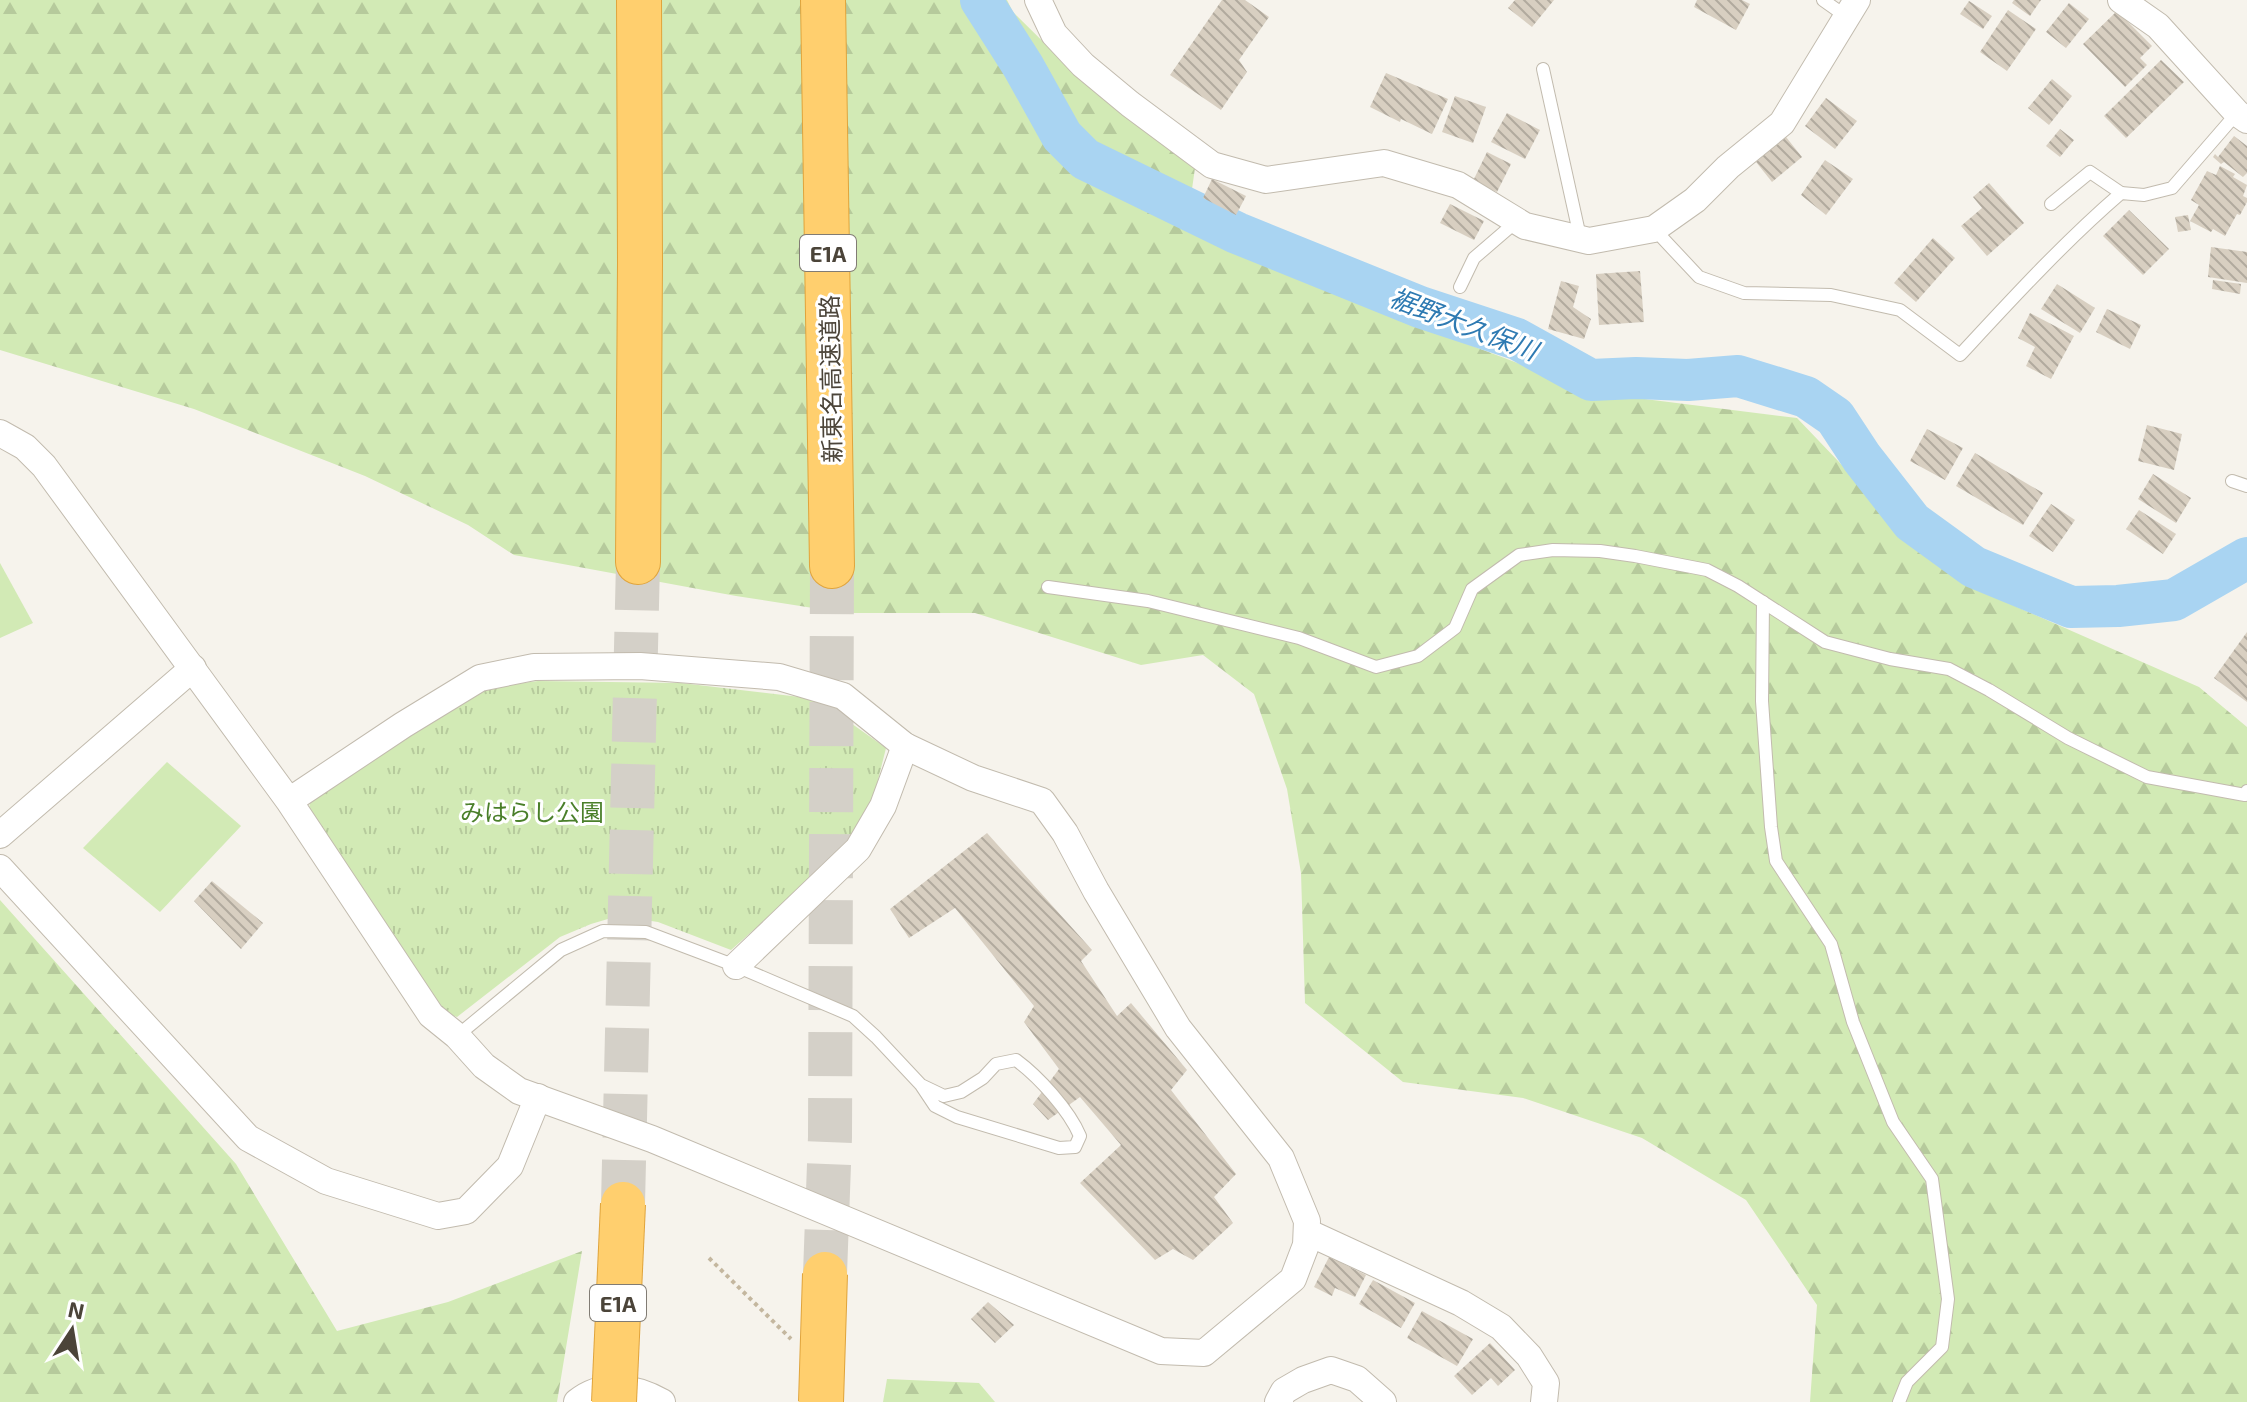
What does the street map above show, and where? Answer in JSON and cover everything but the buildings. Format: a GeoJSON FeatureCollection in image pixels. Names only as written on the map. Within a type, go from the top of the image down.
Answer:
{"type":"FeatureCollection","features":[{"type":"Feature","properties":{"kind":"highway"},"geometry":{"type":"LineString","coordinates":[[638,562],[639,0]]}},
{"type":"Feature","properties":{"kind":"highway","name":"新東名高速道路"},"geometry":{"type":"LineString","coordinates":[[823,0],[832,566]]}},
{"type":"Feature","properties":{"kind":"highway","name":"E1A"},"geometry":{"type":"LineString","coordinates":[[614,1402],[623,1204]]}},
{"type":"Feature","properties":{"kind":"highway"},"geometry":{"type":"LineString","coordinates":[[821,1402],[825,1274]]}},
{"type":"Feature","properties":{"kind":"street"},"geometry":{"type":"LineString","coordinates":[[1038,0],[1054,34],[1083,65],[1212,165],[1266,180],[1384,163],[1458,185],[1525,226],[1589,241],[1654,229],[1695,200],[1728,167],[1782,123],[1852,8]]}},
{"type":"Feature","properties":{"kind":"street"},"geometry":{"type":"LineString","coordinates":[[2121,0],[2158,26],[2242,116]]}},
{"type":"Feature","properties":{"kind":"street"},"geometry":{"type":"LineString","coordinates":[[0,433],[25,447],[44,466],[289,801],[431,1015],[457,1036],[484,1066],[519,1091],[652,1139],[1161,1351],[1204,1353],[1293,1279],[1306,1245],[1307,1221],[1281,1158],[1178,1028],[1065,833],[1042,801],[973,778],[905,746],[843,696],[779,677],[640,666],[534,667],[480,678],[289,801]]}},
{"type":"Feature","properties":{"kind":"street"},"geometry":{"type":"LineString","coordinates":[[0,835],[193,668]]}},
{"type":"Feature","properties":{"kind":"street"},"geometry":{"type":"LineString","coordinates":[[736,966],[858,849],[883,806],[905,746]]}},
{"type":"Feature","properties":{"kind":"street"},"geometry":{"type":"LineString","coordinates":[[0,868],[248,1138],[326,1181],[438,1216],[466,1211],[510,1166],[538,1097]]}},
{"type":"Feature","properties":{"kind":"street"},"geometry":{"type":"LineString","coordinates":[[1307,1232],[1461,1303],[1501,1327],[1529,1356],[1546,1383],[1544,1402]]}},
{"type":"Feature","properties":{"kind":"street"},"geometry":{"type":"LineString","coordinates":[[1278,1402],[1284,1391],[1331,1370],[1357,1379],[1383,1402]]}},
{"type":"Feature","properties":{"kind":"street"},"geometry":{"type":"LineString","coordinates":[[577,1402],[585,1395],[604,1388],[625,1388],[662,1402]]}},
{"type":"Feature","properties":{"kind":"lane"},"geometry":{"type":"LineString","coordinates":[[1823,0],[1852,8]]}},
{"type":"Feature","properties":{"kind":"lane"},"geometry":{"type":"LineString","coordinates":[[1543,69],[1580,238]]}},
{"type":"Feature","properties":{"kind":"lane"},"geometry":{"type":"LineString","coordinates":[[2051,204],[2090,172],[2121,193],[2144,195],[2172,188],[2242,116]]}},
{"type":"Feature","properties":{"kind":"lane"},"geometry":{"type":"LineString","coordinates":[[1654,229],[1699,277],[1744,293],[1831,295],[1900,310],[1960,355],[2044,264],[2121,193]]}},
{"type":"Feature","properties":{"kind":"lane"},"geometry":{"type":"LineString","coordinates":[[1460,287],[1474,258],[1517,221]]}},
{"type":"Feature","properties":{"kind":"lane"},"geometry":{"type":"LineString","coordinates":[[2232,481],[2247,486]]}},
{"type":"Feature","properties":{"kind":"lane"},"geometry":{"type":"LineString","coordinates":[[1048,587],[1148,601],[1299,638],[1376,667],[1418,656],[1455,628],[1472,589],[1519,555],[1553,550],[1600,551],[1635,556],[1707,570],[1738,586],[1825,642],[1890,659],[1949,669],[2068,738],[2147,777],[2246,794]]}},
{"type":"Feature","properties":{"kind":"lane"},"geometry":{"type":"LineString","coordinates":[[1763,602],[1762,701],[1776,861],[1831,944],[1853,1022],[1893,1122],[1932,1179],[1948,1299],[1942,1347],[1907,1382],[1899,1402]]}},
{"type":"Feature","properties":{"kind":"lane"},"geometry":{"type":"LineString","coordinates":[[457,1036],[561,950],[603,931],[646,932],[853,1016],[921,1085],[935,1106],[957,1117],[1059,1148],[1075,1147],[1080,1136],[1075,1123],[1040,1081],[1016,1060],[996,1064],[983,1078],[961,1092],[944,1096],[921,1085]]}},
{"type":"Feature","properties":{"kind":"path"},"geometry":{"type":"LineString","coordinates":[[709,1258],[793,1341]]}},
{"type":"Feature","properties":{"kind":"green space"},"geometry":{"type":"Polygon","coordinates":[[[0,0],[1007,0],[1013,12],[1088,86],[1195,168],[1188,217],[1375,309],[1597,393],[1797,418],[1924,551],[1999,599],[2199,687],[2247,727],[2247,1402],[1810,1402],[1817,1305],[1746,1200],[1642,1138],[1523,1098],[1403,1082],[1305,1003],[1301,873],[1287,789],[1254,694],[1203,655],[1141,665],[975,613],[845,613],[514,555],[468,525],[365,476],[194,409],[0,350],[0,0]]]}},
{"type":"Feature","properties":{"kind":"green space"},"geometry":{"type":"Polygon","coordinates":[[[0,563],[33,623],[0,638],[0,563]]]}},
{"type":"Feature","properties":{"kind":"green space","name":"みはらし公園"},"geometry":{"type":"Polygon","coordinates":[[[538,681],[681,683],[817,699],[886,748],[869,816],[848,846],[731,950],[658,922],[618,916],[560,937],[457,1017],[435,1009],[308,816],[311,795],[491,687],[538,681]]]}},
{"type":"Feature","properties":{"kind":"green space"},"geometry":{"type":"Polygon","coordinates":[[[167,762],[241,826],[160,912],[83,848],[167,762]]]}},
{"type":"Feature","properties":{"kind":"green space"},"geometry":{"type":"Polygon","coordinates":[[[0,900],[236,1164],[337,1331],[448,1302],[582,1251],[557,1402],[0,1402],[0,900]]]}},
{"type":"Feature","properties":{"kind":"green space"},"geometry":{"type":"Polygon","coordinates":[[[887,1379],[979,1383],[995,1402],[883,1402],[887,1379]]]}},
{"type":"Feature","properties":{"kind":"waterway","name":"裾野大久保川"},"geometry":{"type":"LineString","coordinates":[[981,0],[1062,136],[1085,159],[1237,233],[1420,307],[1517,339],[1591,380],[1688,380],[1738,376],[1806,397],[1835,417],[1862,458],[1912,522],[1974,567],[2071,607],[2118,606],[2174,600],[2247,558]]}},
{"type":"Feature","properties":{"kind":"tunnel"},"geometry":{"type":"LineString","coordinates":[[623,1204],[638,562]]}},
{"type":"Feature","properties":{"kind":"tunnel"},"geometry":{"type":"LineString","coordinates":[[825,1274],[830,1137],[832,566]]}}]}
